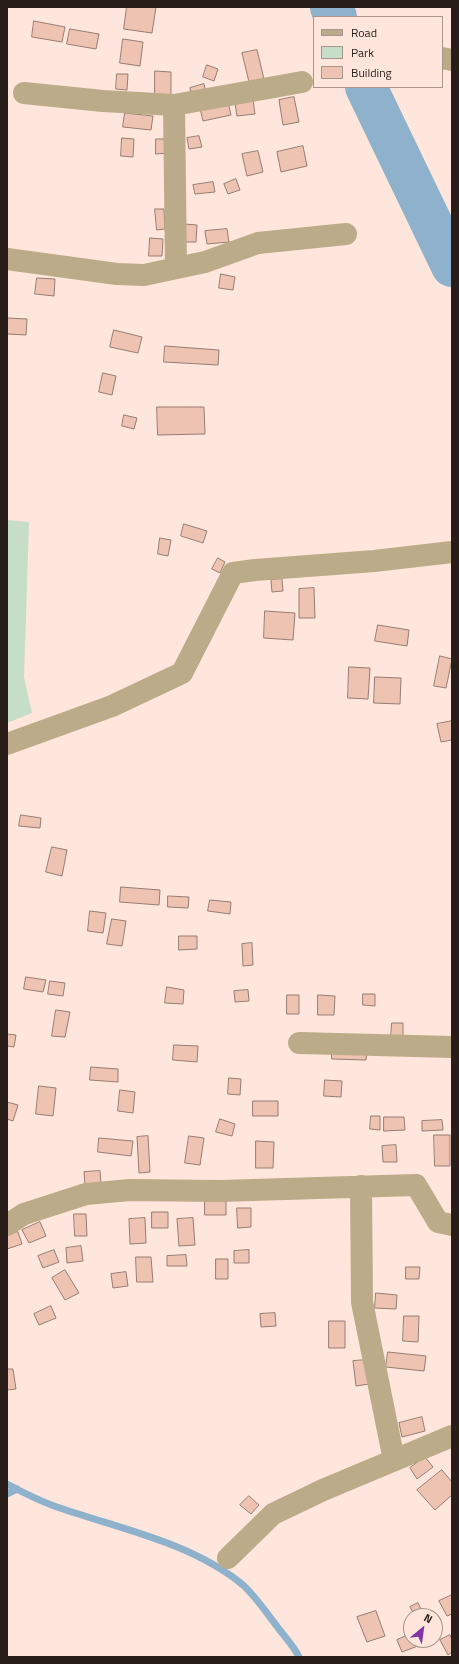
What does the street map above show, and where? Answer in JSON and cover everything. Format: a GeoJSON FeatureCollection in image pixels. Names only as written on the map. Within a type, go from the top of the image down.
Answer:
{"type":"FeatureCollection","features":[{"type":"Feature","properties":{"kind":"street"},"geometry":{"type":"LineString","coordinates":[[24,93],[103,101],[174,105],[302,82]]}},
{"type":"Feature","properties":{"kind":"street"},"geometry":{"type":"LineString","coordinates":[[174,105],[176,268]]}},
{"type":"Feature","properties":{"kind":"street"},"geometry":{"type":"LineString","coordinates":[[7,259],[117,274],[144,275],[205,262],[258,243],[346,234]]}},
{"type":"Feature","properties":{"kind":"street"},"geometry":{"type":"LineString","coordinates":[[7,744],[112,706],[182,673],[233,573],[374,561],[452,552]]}},
{"type":"Feature","properties":{"kind":"street"},"geometry":{"type":"LineString","coordinates":[[299,1043],[452,1047]]}},
{"type":"Feature","properties":{"kind":"street"},"geometry":{"type":"LineString","coordinates":[[7,1224],[24,1214],[86,1194],[130,1190],[220,1191],[416,1185],[438,1222],[452,1225]]}},
{"type":"Feature","properties":{"kind":"street"},"geometry":{"type":"LineString","coordinates":[[361,1186],[362,1302],[394,1460]]}},
{"type":"Feature","properties":{"kind":"street"},"geometry":{"type":"LineString","coordinates":[[228,1558],[273,1514],[324,1490],[452,1436]]}},
{"type":"Feature","properties":{"kind":"green space"},"geometry":{"type":"Polygon","coordinates":[[[7,520],[29,522],[24,677],[32,713],[7,723],[7,520]]]}},
{"type":"Feature","properties":{"kind":"building"},"geometry":{"type":"Polygon","coordinates":[[[127,7],[156,7],[152,33],[124,29],[127,7]]]}},
{"type":"Feature","properties":{"kind":"building"},"geometry":{"type":"Polygon","coordinates":[[[34,21],[65,27],[62,42],[32,37],[34,21]]]}},
{"type":"Feature","properties":{"kind":"building"},"geometry":{"type":"Polygon","coordinates":[[[70,29],[99,34],[96,49],[67,44],[70,29]]]}},
{"type":"Feature","properties":{"kind":"building"},"geometry":{"type":"Polygon","coordinates":[[[123,39],[143,42],[140,66],[120,63],[123,39]]]}},
{"type":"Feature","properties":{"kind":"building"},"geometry":{"type":"Polygon","coordinates":[[[257,50],[264,79],[249,82],[242,53],[257,50]]]}},
{"type":"Feature","properties":{"kind":"building"},"geometry":{"type":"Polygon","coordinates":[[[207,65],[218,69],[214,81],[203,77],[207,65]]]}},
{"type":"Feature","properties":{"kind":"building"},"geometry":{"type":"Polygon","coordinates":[[[155,71],[171,72],[171,99],[155,99],[155,71]]]}},
{"type":"Feature","properties":{"kind":"building"},"geometry":{"type":"Polygon","coordinates":[[[117,74],[128,74],[127,90],[116,89],[117,74]]]}},
{"type":"Feature","properties":{"kind":"building"},"geometry":{"type":"Polygon","coordinates":[[[204,84],[206,93],[192,98],[190,88],[204,84]]]}},
{"type":"Feature","properties":{"kind":"building"},"geometry":{"type":"Polygon","coordinates":[[[294,97],[299,122],[283,125],[279,100],[294,97]]]}},
{"type":"Feature","properties":{"kind":"building"},"geometry":{"type":"Polygon","coordinates":[[[253,100],[255,114],[237,116],[235,103],[253,100]]]}},
{"type":"Feature","properties":{"kind":"building"},"geometry":{"type":"Polygon","coordinates":[[[228,102],[231,115],[203,121],[200,108],[228,102]]]}},
{"type":"Feature","properties":{"kind":"building"},"geometry":{"type":"Polygon","coordinates":[[[125,113],[153,116],[151,130],[123,127],[125,113]]]}},
{"type":"Feature","properties":{"kind":"building"},"geometry":{"type":"Polygon","coordinates":[[[199,136],[202,147],[189,149],[187,138],[199,136]]]}},
{"type":"Feature","properties":{"kind":"building"},"geometry":{"type":"Polygon","coordinates":[[[122,138],[134,139],[133,157],[121,156],[122,138]]]}},
{"type":"Feature","properties":{"kind":"building"},"geometry":{"type":"Polygon","coordinates":[[[156,139],[169,139],[169,153],[156,154],[156,139]]]}},
{"type":"Feature","properties":{"kind":"building"},"geometry":{"type":"Polygon","coordinates":[[[303,146],[307,166],[281,172],[277,152],[303,146]]]}},
{"type":"Feature","properties":{"kind":"building"},"geometry":{"type":"Polygon","coordinates":[[[258,151],[263,172],[247,176],[242,154],[258,151]]]}},
{"type":"Feature","properties":{"kind":"building"},"geometry":{"type":"Polygon","coordinates":[[[236,179],[240,190],[228,194],[224,184],[236,179]]]}},
{"type":"Feature","properties":{"kind":"building"},"geometry":{"type":"Polygon","coordinates":[[[213,182],[215,192],[195,194],[193,185],[213,182]]]}},
{"type":"Feature","properties":{"kind":"building"},"geometry":{"type":"Polygon","coordinates":[[[155,209],[164,209],[165,229],[157,230],[155,209]]]}},
{"type":"Feature","properties":{"kind":"building"},"geometry":{"type":"Polygon","coordinates":[[[185,224],[197,225],[196,242],[184,242],[185,224]]]}},
{"type":"Feature","properties":{"kind":"building"},"geometry":{"type":"Polygon","coordinates":[[[227,229],[229,242],[207,244],[205,231],[227,229]]]}},
{"type":"Feature","properties":{"kind":"building"},"geometry":{"type":"Polygon","coordinates":[[[150,238],[163,239],[162,256],[149,256],[150,238]]]}},
{"type":"Feature","properties":{"kind":"building"},"geometry":{"type":"Polygon","coordinates":[[[221,274],[235,277],[233,290],[219,288],[221,274]]]}},
{"type":"Feature","properties":{"kind":"building"},"geometry":{"type":"Polygon","coordinates":[[[37,278],[55,279],[54,296],[35,294],[37,278]]]}},
{"type":"Feature","properties":{"kind":"building"},"geometry":{"type":"Polygon","coordinates":[[[7,318],[27,319],[26,335],[7,334],[7,318]]]}},
{"type":"Feature","properties":{"kind":"building"},"geometry":{"type":"Polygon","coordinates":[[[114,330],[142,337],[138,353],[110,347],[114,330]]]}},
{"type":"Feature","properties":{"kind":"building"},"geometry":{"type":"Polygon","coordinates":[[[165,346],[219,350],[218,365],[164,362],[165,346]]]}},
{"type":"Feature","properties":{"kind":"building"},"geometry":{"type":"Polygon","coordinates":[[[103,373],[116,376],[112,395],[99,392],[103,373]]]}},
{"type":"Feature","properties":{"kind":"building"},"geometry":{"type":"Polygon","coordinates":[[[157,407],[204,407],[205,434],[158,435],[157,407]]]}},
{"type":"Feature","properties":{"kind":"building"},"geometry":{"type":"Polygon","coordinates":[[[124,415],[137,418],[134,429],[122,426],[124,415]]]}},
{"type":"Feature","properties":{"kind":"building"},"geometry":{"type":"Polygon","coordinates":[[[184,524],[207,531],[203,543],[181,536],[184,524]]]}},
{"type":"Feature","properties":{"kind":"building"},"geometry":{"type":"Polygon","coordinates":[[[160,538],[171,540],[168,556],[158,554],[160,538]]]}},
{"type":"Feature","properties":{"kind":"building"},"geometry":{"type":"Polygon","coordinates":[[[218,558],[225,562],[220,573],[212,569],[218,558]]]}},
{"type":"Feature","properties":{"kind":"building"},"geometry":{"type":"Polygon","coordinates":[[[282,579],[283,591],[272,592],[271,580],[282,579]]]}},
{"type":"Feature","properties":{"kind":"building"},"geometry":{"type":"Polygon","coordinates":[[[314,588],[315,618],[299,618],[299,589],[314,588]]]}},
{"type":"Feature","properties":{"kind":"building"},"geometry":{"type":"Polygon","coordinates":[[[265,611],[295,613],[293,640],[264,638],[265,611]]]}},
{"type":"Feature","properties":{"kind":"building"},"geometry":{"type":"Polygon","coordinates":[[[378,625],[409,630],[407,646],[375,641],[378,625]]]}},
{"type":"Feature","properties":{"kind":"building"},"geometry":{"type":"Polygon","coordinates":[[[440,656],[452,659],[446,688],[434,686],[440,656]]]}},
{"type":"Feature","properties":{"kind":"building"},"geometry":{"type":"Polygon","coordinates":[[[349,667],[370,668],[368,699],[348,698],[349,667]]]}},
{"type":"Feature","properties":{"kind":"building"},"geometry":{"type":"Polygon","coordinates":[[[375,677],[401,678],[400,704],[374,703],[375,677]]]}},
{"type":"Feature","properties":{"kind":"building"},"geometry":{"type":"Polygon","coordinates":[[[452,721],[452,740],[441,742],[437,724],[452,721]]]}},
{"type":"Feature","properties":{"kind":"building"},"geometry":{"type":"Polygon","coordinates":[[[21,815],[41,818],[40,828],[19,826],[21,815]]]}},
{"type":"Feature","properties":{"kind":"building"},"geometry":{"type":"Polygon","coordinates":[[[52,847],[67,850],[62,876],[46,872],[52,847]]]}},
{"type":"Feature","properties":{"kind":"building"},"geometry":{"type":"Polygon","coordinates":[[[121,887],[160,890],[159,905],[120,902],[121,887]]]}},
{"type":"Feature","properties":{"kind":"building"},"geometry":{"type":"Polygon","coordinates":[[[168,896],[189,897],[188,908],[168,907],[168,896]]]}},
{"type":"Feature","properties":{"kind":"building"},"geometry":{"type":"Polygon","coordinates":[[[210,900],[231,902],[230,914],[208,911],[210,900]]]}},
{"type":"Feature","properties":{"kind":"building"},"geometry":{"type":"Polygon","coordinates":[[[90,911],[106,913],[103,933],[88,931],[90,911]]]}},
{"type":"Feature","properties":{"kind":"building"},"geometry":{"type":"Polygon","coordinates":[[[112,919],[126,921],[122,946],[107,944],[112,919]]]}},
{"type":"Feature","properties":{"kind":"building"},"geometry":{"type":"Polygon","coordinates":[[[179,936],[197,936],[197,949],[179,950],[179,936]]]}},
{"type":"Feature","properties":{"kind":"building"},"geometry":{"type":"Polygon","coordinates":[[[252,943],[253,965],[243,966],[242,944],[252,943]]]}},
{"type":"Feature","properties":{"kind":"building"},"geometry":{"type":"Polygon","coordinates":[[[26,977],[46,980],[43,992],[24,989],[26,977]]]}},
{"type":"Feature","properties":{"kind":"building"},"geometry":{"type":"Polygon","coordinates":[[[50,981],[65,983],[63,996],[48,994],[50,981]]]}},
{"type":"Feature","properties":{"kind":"building"},"geometry":{"type":"Polygon","coordinates":[[[167,987],[184,990],[183,1004],[165,1003],[167,987]]]}},
{"type":"Feature","properties":{"kind":"building"},"geometry":{"type":"Polygon","coordinates":[[[248,990],[249,1001],[235,1002],[234,991],[248,990]]]}},
{"type":"Feature","properties":{"kind":"building"},"geometry":{"type":"Polygon","coordinates":[[[363,994],[375,994],[375,1006],[363,1005],[363,994]]]}},
{"type":"Feature","properties":{"kind":"building"},"geometry":{"type":"Polygon","coordinates":[[[287,995],[299,995],[299,1014],[287,1014],[287,995]]]}},
{"type":"Feature","properties":{"kind":"building"},"geometry":{"type":"Polygon","coordinates":[[[318,995],[335,996],[334,1015],[318,1015],[318,995]]]}},
{"type":"Feature","properties":{"kind":"building"},"geometry":{"type":"Polygon","coordinates":[[[56,1010],[70,1012],[65,1037],[52,1036],[56,1010]]]}},
{"type":"Feature","properties":{"kind":"building"},"geometry":{"type":"Polygon","coordinates":[[[392,1023],[403,1023],[403,1039],[391,1038],[392,1023]]]}},
{"type":"Feature","properties":{"kind":"building"},"geometry":{"type":"Polygon","coordinates":[[[7,1034],[16,1035],[14,1047],[7,1046],[7,1034]]]}},
{"type":"Feature","properties":{"kind":"building"},"geometry":{"type":"Polygon","coordinates":[[[174,1045],[198,1046],[197,1062],[173,1060],[174,1045]]]}},
{"type":"Feature","properties":{"kind":"building"},"geometry":{"type":"Polygon","coordinates":[[[332,1046],[367,1048],[366,1060],[332,1059],[332,1046]]]}},
{"type":"Feature","properties":{"kind":"building"},"geometry":{"type":"Polygon","coordinates":[[[91,1067],[118,1069],[118,1082],[90,1080],[91,1067]]]}},
{"type":"Feature","properties":{"kind":"building"},"geometry":{"type":"Polygon","coordinates":[[[229,1078],[241,1079],[240,1095],[228,1094],[229,1078]]]}},
{"type":"Feature","properties":{"kind":"building"},"geometry":{"type":"Polygon","coordinates":[[[325,1080],[342,1081],[341,1097],[324,1096],[325,1080]]]}},
{"type":"Feature","properties":{"kind":"building"},"geometry":{"type":"Polygon","coordinates":[[[39,1086],[56,1088],[53,1116],[36,1114],[39,1086]]]}},
{"type":"Feature","properties":{"kind":"building"},"geometry":{"type":"Polygon","coordinates":[[[120,1090],[135,1092],[133,1113],[118,1111],[120,1090]]]}},
{"type":"Feature","properties":{"kind":"building"},"geometry":{"type":"Polygon","coordinates":[[[253,1101],[278,1101],[278,1116],[253,1116],[253,1101]]]}},
{"type":"Feature","properties":{"kind":"building"},"geometry":{"type":"Polygon","coordinates":[[[7,1102],[18,1105],[13,1121],[7,1119],[7,1102]]]}},
{"type":"Feature","properties":{"kind":"building"},"geometry":{"type":"Polygon","coordinates":[[[371,1116],[380,1116],[380,1130],[370,1129],[371,1116]]]}},
{"type":"Feature","properties":{"kind":"building"},"geometry":{"type":"Polygon","coordinates":[[[384,1117],[404,1117],[405,1130],[384,1131],[384,1117]]]}},
{"type":"Feature","properties":{"kind":"building"},"geometry":{"type":"Polygon","coordinates":[[[220,1119],[235,1124],[232,1136],[216,1132],[220,1119]]]}},
{"type":"Feature","properties":{"kind":"building"},"geometry":{"type":"Polygon","coordinates":[[[442,1120],[443,1130],[422,1131],[422,1121],[442,1120]]]}},
{"type":"Feature","properties":{"kind":"building"},"geometry":{"type":"Polygon","coordinates":[[[434,1135],[450,1135],[450,1166],[435,1166],[434,1135]]]}},
{"type":"Feature","properties":{"kind":"building"},"geometry":{"type":"Polygon","coordinates":[[[148,1136],[150,1172],[139,1173],[137,1137],[148,1136]]]}},
{"type":"Feature","properties":{"kind":"building"},"geometry":{"type":"Polygon","coordinates":[[[189,1136],[204,1138],[200,1165],[185,1163],[189,1136]]]}},
{"type":"Feature","properties":{"kind":"building"},"geometry":{"type":"Polygon","coordinates":[[[99,1138],[133,1141],[131,1156],[98,1152],[99,1138]]]}},
{"type":"Feature","properties":{"kind":"building"},"geometry":{"type":"Polygon","coordinates":[[[256,1141],[274,1142],[273,1168],[256,1168],[256,1141]]]}},
{"type":"Feature","properties":{"kind":"building"},"geometry":{"type":"Polygon","coordinates":[[[396,1145],[397,1162],[383,1162],[382,1146],[396,1145]]]}},
{"type":"Feature","properties":{"kind":"building"},"geometry":{"type":"Polygon","coordinates":[[[100,1171],[101,1184],[85,1185],[84,1172],[100,1171]]]}},
{"type":"Feature","properties":{"kind":"building"},"geometry":{"type":"Polygon","coordinates":[[[205,1200],[226,1200],[226,1215],[205,1215],[205,1200]]]}},
{"type":"Feature","properties":{"kind":"building"},"geometry":{"type":"Polygon","coordinates":[[[237,1208],[251,1208],[251,1227],[238,1228],[237,1208]]]}},
{"type":"Feature","properties":{"kind":"building"},"geometry":{"type":"Polygon","coordinates":[[[152,1212],[168,1212],[168,1228],[152,1228],[152,1212]]]}},
{"type":"Feature","properties":{"kind":"building"},"geometry":{"type":"Polygon","coordinates":[[[74,1214],[86,1214],[87,1236],[75,1236],[74,1214]]]}},
{"type":"Feature","properties":{"kind":"building"},"geometry":{"type":"Polygon","coordinates":[[[145,1218],[146,1243],[130,1244],[129,1219],[145,1218]]]}},
{"type":"Feature","properties":{"kind":"building"},"geometry":{"type":"Polygon","coordinates":[[[193,1218],[195,1245],[179,1246],[177,1219],[193,1218]]]}},
{"type":"Feature","properties":{"kind":"building"},"geometry":{"type":"Polygon","coordinates":[[[40,1222],[46,1236],[29,1243],[22,1230],[40,1222]]]}},
{"type":"Feature","properties":{"kind":"building"},"geometry":{"type":"Polygon","coordinates":[[[18,1232],[22,1244],[7,1249],[7,1235],[18,1232]]]}},
{"type":"Feature","properties":{"kind":"building"},"geometry":{"type":"Polygon","coordinates":[[[81,1246],[83,1261],[67,1263],[66,1248],[81,1246]]]}},
{"type":"Feature","properties":{"kind":"building"},"geometry":{"type":"Polygon","coordinates":[[[54,1250],[59,1262],[43,1268],[38,1256],[54,1250]]]}},
{"type":"Feature","properties":{"kind":"building"},"geometry":{"type":"Polygon","coordinates":[[[249,1250],[249,1263],[234,1263],[234,1251],[249,1250]]]}},
{"type":"Feature","properties":{"kind":"building"},"geometry":{"type":"Polygon","coordinates":[[[186,1255],[187,1266],[167,1266],[167,1256],[186,1255]]]}},
{"type":"Feature","properties":{"kind":"building"},"geometry":{"type":"Polygon","coordinates":[[[136,1257],[151,1257],[153,1282],[137,1282],[136,1257]]]}},
{"type":"Feature","properties":{"kind":"building"},"geometry":{"type":"Polygon","coordinates":[[[216,1259],[228,1259],[228,1279],[216,1279],[216,1259]]]}},
{"type":"Feature","properties":{"kind":"building"},"geometry":{"type":"Polygon","coordinates":[[[406,1267],[420,1267],[419,1279],[406,1279],[406,1267]]]}},
{"type":"Feature","properties":{"kind":"building"},"geometry":{"type":"Polygon","coordinates":[[[65,1270],[79,1293],[65,1300],[52,1278],[65,1270]]]}},
{"type":"Feature","properties":{"kind":"building"},"geometry":{"type":"Polygon","coordinates":[[[126,1272],[128,1286],[113,1288],[111,1274],[126,1272]]]}},
{"type":"Feature","properties":{"kind":"building"},"geometry":{"type":"Polygon","coordinates":[[[376,1293],[397,1295],[396,1309],[375,1308],[376,1293]]]}},
{"type":"Feature","properties":{"kind":"building"},"geometry":{"type":"Polygon","coordinates":[[[51,1306],[56,1318],[39,1325],[34,1314],[51,1306]]]}},
{"type":"Feature","properties":{"kind":"building"},"geometry":{"type":"Polygon","coordinates":[[[275,1313],[276,1326],[261,1327],[260,1314],[275,1313]]]}},
{"type":"Feature","properties":{"kind":"building"},"geometry":{"type":"Polygon","coordinates":[[[404,1316],[419,1316],[418,1342],[403,1341],[404,1316]]]}},
{"type":"Feature","properties":{"kind":"building"},"geometry":{"type":"Polygon","coordinates":[[[329,1321],[345,1321],[345,1348],[329,1348],[329,1321]]]}},
{"type":"Feature","properties":{"kind":"building"},"geometry":{"type":"Polygon","coordinates":[[[388,1352],[426,1356],[424,1371],[386,1367],[388,1352]]]}},
{"type":"Feature","properties":{"kind":"building"},"geometry":{"type":"Polygon","coordinates":[[[366,1360],[369,1384],[356,1386],[353,1361],[366,1360]]]}},
{"type":"Feature","properties":{"kind":"building"},"geometry":{"type":"Polygon","coordinates":[[[7,1369],[13,1369],[16,1389],[7,1390],[7,1369]]]}},
{"type":"Feature","properties":{"kind":"building"},"geometry":{"type":"Polygon","coordinates":[[[422,1417],[425,1431],[402,1437],[399,1423],[422,1417]]]}},
{"type":"Feature","properties":{"kind":"building"},"geometry":{"type":"Polygon","coordinates":[[[425,1457],[433,1467],[417,1479],[410,1468],[425,1457]]]}},
{"type":"Feature","properties":{"kind":"building"},"geometry":{"type":"Polygon","coordinates":[[[442,1470],[452,1482],[452,1495],[435,1510],[417,1490],[442,1470]]]}},
{"type":"Feature","properties":{"kind":"building"},"geometry":{"type":"Polygon","coordinates":[[[249,1496],[259,1505],[251,1514],[240,1505],[249,1496]]]}},
{"type":"Feature","properties":{"kind":"building"},"geometry":{"type":"Polygon","coordinates":[[[452,1595],[452,1614],[447,1616],[439,1601],[452,1595]]]}},
{"type":"Feature","properties":{"kind":"building"},"geometry":{"type":"Polygon","coordinates":[[[418,1603],[420,1608],[411,1608],[418,1603]]]}},
{"type":"Feature","properties":{"kind":"building"},"geometry":{"type":"Polygon","coordinates":[[[376,1611],[385,1636],[367,1642],[357,1617],[376,1611]]]}},
{"type":"Feature","properties":{"kind":"building"},"geometry":{"type":"Polygon","coordinates":[[[450,1635],[452,1639],[452,1652],[448,1655],[443,1646],[443,1638],[450,1635]]]}},
{"type":"Feature","properties":{"kind":"building"},"geometry":{"type":"Polygon","coordinates":[[[403,1637],[403,1648],[412,1648],[402,1652],[397,1640],[403,1637]]]}},
{"type":"Feature","properties":{"kind":"waterway"},"geometry":{"type":"LineString","coordinates":[[331,7],[336,16]]}},
{"type":"Feature","properties":{"kind":"waterway"},"geometry":{"type":"LineString","coordinates":[[366,88],[452,266]]}},
{"type":"Feature","properties":{"kind":"waterway"},"geometry":{"type":"LineString","coordinates":[[7,1484],[53,1506],[179,1548],[223,1570],[252,1594],[299,1657]]}},
{"type":"Feature","properties":{"kind":"waterway"},"geometry":{"type":"LineString","coordinates":[[7,1494],[17,1489]]}}]}
